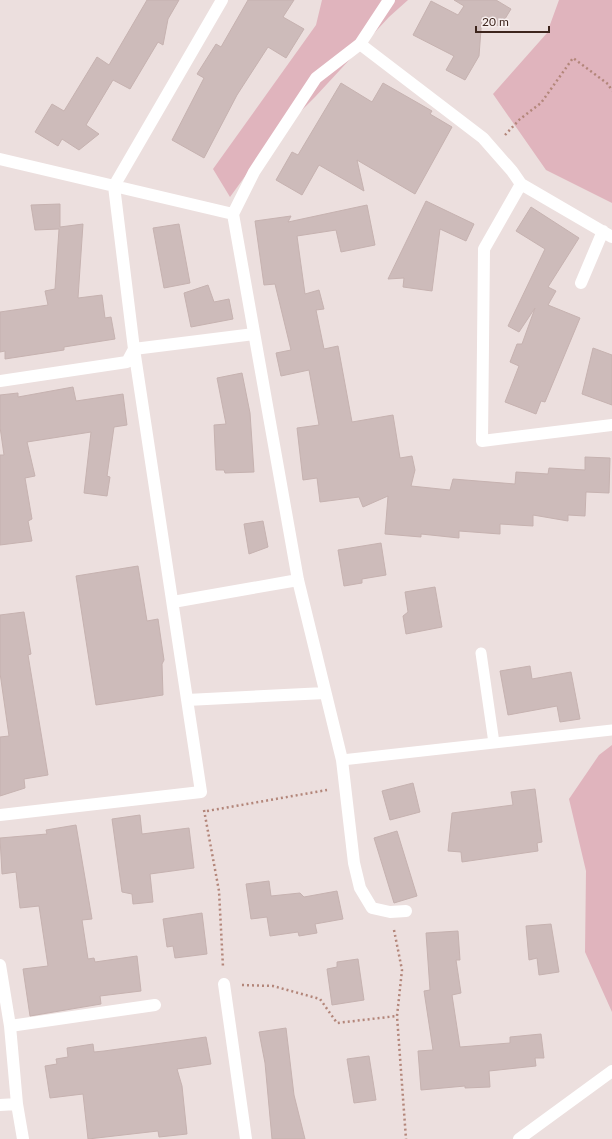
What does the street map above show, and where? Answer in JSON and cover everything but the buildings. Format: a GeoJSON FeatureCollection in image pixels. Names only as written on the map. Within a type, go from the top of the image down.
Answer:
{"type":"FeatureCollection","features":[{"type":"Feature","properties":{"kind":"street"},"geometry":{"type":"LineString","coordinates":[[0,816],[201,792],[134,349],[114,186],[222,0]]}},
{"type":"Feature","properties":{"kind":"street"},"geometry":{"type":"LineString","coordinates":[[389,0],[360,44],[316,78],[254,172],[233,214],[298,580],[342,760],[354,863],[360,888],[372,908],[390,912],[406,911]]}},
{"type":"Feature","properties":{"kind":"street"},"geometry":{"type":"LineString","coordinates":[[360,44],[483,138],[521,184],[607,234],[581,283]]}},
{"type":"Feature","properties":{"kind":"street"},"geometry":{"type":"LineString","coordinates":[[0,159],[233,214]]}},
{"type":"Feature","properties":{"kind":"street"},"geometry":{"type":"LineString","coordinates":[[521,184],[484,249],[482,441],[612,425]]}},
{"type":"Feature","properties":{"kind":"street"},"geometry":{"type":"LineString","coordinates":[[134,349],[254,334]]}},
{"type":"Feature","properties":{"kind":"street"},"geometry":{"type":"LineString","coordinates":[[0,381],[127,362],[134,349]]}},
{"type":"Feature","properties":{"kind":"street"},"geometry":{"type":"LineString","coordinates":[[173,602],[298,580]]}},
{"type":"Feature","properties":{"kind":"street"},"geometry":{"type":"LineString","coordinates":[[187,700],[325,693]]}},
{"type":"Feature","properties":{"kind":"street"},"geometry":{"type":"LineString","coordinates":[[0,965],[10,1026],[17,1104],[23,1139]]}},
{"type":"Feature","properties":{"kind":"street"},"geometry":{"type":"LineString","coordinates":[[224,984],[246,1139]]}},
{"type":"Feature","properties":{"kind":"street"},"geometry":{"type":"LineString","coordinates":[[10,1026],[155,1004]]}},
{"type":"Feature","properties":{"kind":"street"},"geometry":{"type":"LineString","coordinates":[[519,1139],[612,1071]]}},
{"type":"Feature","properties":{"kind":"street"},"geometry":{"type":"LineString","coordinates":[[0,1105],[17,1104]]}},
{"type":"Feature","properties":{"kind":"lane"},"geometry":{"type":"LineString","coordinates":[[481,653],[494,743]]}},
{"type":"Feature","properties":{"kind":"lane"},"geometry":{"type":"LineString","coordinates":[[342,760],[612,730]]}},
{"type":"Feature","properties":{"kind":"path"},"geometry":{"type":"LineString","coordinates":[[493,149],[520,119],[541,103],[573,58],[608,84],[612,91]]}},
{"type":"Feature","properties":{"kind":"path"},"geometry":{"type":"LineString","coordinates":[[204,811],[345,787]]}},
{"type":"Feature","properties":{"kind":"path"},"geometry":{"type":"LineString","coordinates":[[201,792],[219,891],[224,984],[274,986],[320,999],[337,1023],[397,1016]]}},
{"type":"Feature","properties":{"kind":"path"},"geometry":{"type":"LineString","coordinates":[[390,912],[402,970],[397,1016],[406,1139]]}},
{"type":"Feature","properties":{"kind":"shaded area"},"geometry":{"type":"Polygon","coordinates":[[[322,0],[408,0],[389,17],[315,97],[270,142],[230,197],[213,169],[316,25],[322,0]]]}},
{"type":"Feature","properties":{"kind":"shaded area"},"geometry":{"type":"Polygon","coordinates":[[[559,0],[612,0],[612,203],[546,170],[493,94],[547,33],[559,0]]]}},
{"type":"Feature","properties":{"kind":"shaded area"},"geometry":{"type":"Polygon","coordinates":[[[612,745],[612,1012],[585,952],[586,871],[569,799],[599,755],[612,745]]]}}]}
